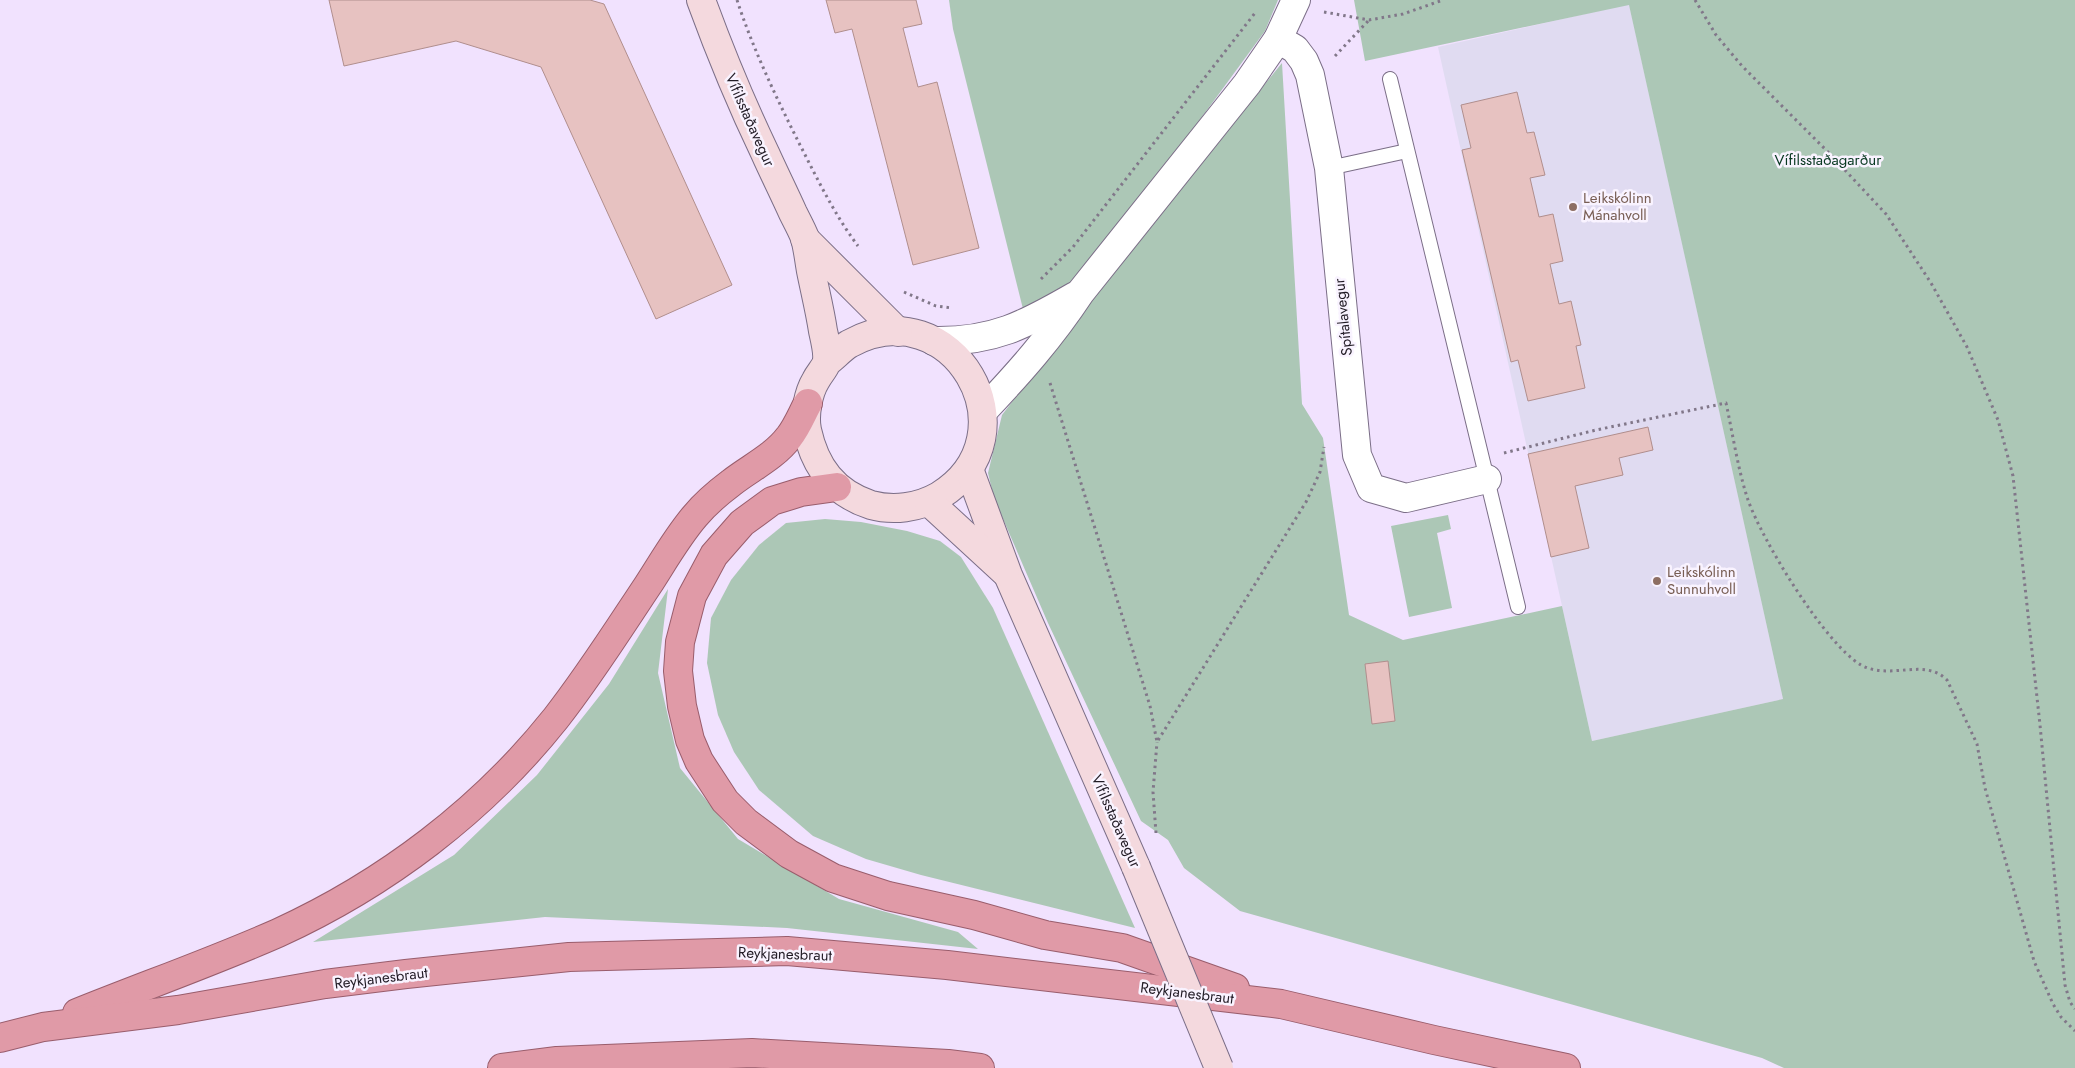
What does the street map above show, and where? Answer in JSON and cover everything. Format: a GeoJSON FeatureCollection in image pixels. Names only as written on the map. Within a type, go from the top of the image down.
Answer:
{"type":"FeatureCollection","features":[{"type":"Feature","properties":{"kind":"highway"},"geometry":{"type":"LineString","coordinates":[[43,1027],[277,933],[304,920],[364,887],[448,828],[523,757],[556,718],[602,655],[667,556],[696,516],[732,483],[762,462],[789,438],[808,403]]}},
{"type":"Feature","properties":{"kind":"highway"},"geometry":{"type":"LineString","coordinates":[[837,487],[801,492],[772,502],[742,524],[714,555],[692,596],[680,642],[678,671],[682,706],[690,740],[698,761],[725,801],[746,822],[790,854],[833,878],[888,896],[974,915],[1045,934],[1122,948],[1281,1004]]}},
{"type":"Feature","properties":{"kind":"highway","name":"Reykjanesbraut"},"geometry":{"type":"LineString","coordinates":[[0,1038],[43,1027],[178,1010],[325,984],[570,957],[778,951],[947,964],[1281,1004],[1397,1032],[1566,1068]]}},
{"type":"Feature","properties":{"kind":"highway"},"geometry":{"type":"LineString","coordinates":[[502,1068],[556,1061],[752,1054],[948,1064],[980,1068]]}},
{"type":"Feature","properties":{"kind":"main road","name":"Vífilsstaðavegur"},"geometry":{"type":"LineString","coordinates":[[701,0],[721,54],[805,238],[824,333],[827,362]]}},
{"type":"Feature","properties":{"kind":"main road","name":"Vífilsstaðavegur"},"geometry":{"type":"LineString","coordinates":[[805,238],[898,332]]}},
{"type":"Feature","properties":{"kind":"main road"},"geometry":{"type":"LineString","coordinates":[[898,332],[917,334],[934,341],[953,353],[968,370],[978,390],[983,411],[981,441],[968,469],[951,488],[929,502],[905,508],[881,508],[857,500],[837,487],[821,470],[811,449],[806,426],[808,403],[815,381],[827,362],[847,345],[872,334],[898,332]]}},
{"type":"Feature","properties":{"kind":"main road","name":"Vífilsstaðavegur"},"geometry":{"type":"LineString","coordinates":[[968,469],[1008,575],[1136,867],[1220,1068]]}},
{"type":"Feature","properties":{"kind":"main road","name":"Vífilsstaðavegur"},"geometry":{"type":"LineString","coordinates":[[929,502],[1008,575]]}},
{"type":"Feature","properties":{"kind":"street"},"geometry":{"type":"LineString","coordinates":[[983,411],[1032,359],[1057,328],[1080,293],[1246,84],[1278,39],[1296,0]]}},
{"type":"Feature","properties":{"kind":"street","name":"Spítalavegur"},"geometry":{"type":"LineString","coordinates":[[1278,39],[1295,49],[1304,61],[1311,82],[1329,168],[1357,455],[1370,488],[1406,498],[1484,469]]}},
{"type":"Feature","properties":{"kind":"street"},"geometry":{"type":"LineString","coordinates":[[934,341],[978,339],[1011,330],[1080,293]]}},
{"type":"Feature","properties":{"kind":"lane"},"geometry":{"type":"LineString","coordinates":[[1390,79],[1518,607]]}},
{"type":"Feature","properties":{"kind":"lane"},"geometry":{"type":"LineString","coordinates":[[1329,168],[1407,151]]}},
{"type":"Feature","properties":{"kind":"path"},"geometry":{"type":"LineString","coordinates":[[737,0],[752,43],[818,180],[843,224],[862,251]]}},
{"type":"Feature","properties":{"kind":"path"},"geometry":{"type":"LineString","coordinates":[[1695,0],[1716,35],[1742,66],[1828,152],[1886,214],[1931,283],[1967,347],[1998,420],[2013,476],[2041,735],[2065,985],[2070,1002],[2075,1009]]}},
{"type":"Feature","properties":{"kind":"path"},"geometry":{"type":"LineString","coordinates":[[1311,82],[1369,20]]}},
{"type":"Feature","properties":{"kind":"path"},"geometry":{"type":"LineString","coordinates":[[901,290],[936,306],[960,309]]}},
{"type":"Feature","properties":{"kind":"path"},"geometry":{"type":"LineString","coordinates":[[1045,376],[1053,388],[1150,706],[1156,742],[1153,792],[1156,835]]}},
{"type":"Feature","properties":{"kind":"path"},"geometry":{"type":"LineString","coordinates":[[1484,469],[1596,430],[1726,404],[1748,499],[1766,542],[1838,646],[1849,658],[1862,666],[1888,672],[1930,669],[1940,673],[1947,680],[1976,744],[1985,788],[2034,962],[2053,1004],[2061,1017],[2075,1031]]}},
{"type":"Feature","properties":{"kind":"path"},"geometry":{"type":"LineString","coordinates":[[1156,742],[1306,502],[1320,472],[1324,446]]}},
{"type":"Feature","properties":{"kind":"shaded area"},"geometry":{"type":"Polygon","coordinates":[[[1629,4],[1783,699],[1592,741],[1438,47],[1629,4]]]}},
{"type":"Feature","properties":{"kind":"green space"},"geometry":{"type":"Polygon","coordinates":[[[949,0],[1278,0],[1265,31],[1089,271],[1025,317],[953,29],[949,0]]]}},
{"type":"Feature","properties":{"kind":"green space","name":"Vífilsstaðagarður"},"geometry":{"type":"Polygon","coordinates":[[[1354,0],[2075,0],[2075,1068],[1784,1068],[1762,1058],[1240,911],[1184,868],[1168,840],[1141,821],[1048,623],[994,498],[988,473],[1002,415],[1097,291],[1282,63],[1302,404],[1323,438],[1349,615],[1403,640],[1562,606],[1592,741],[1783,699],[1629,5],[1365,61],[1354,0]]]}},
{"type":"Feature","properties":{"kind":"green space"},"geometry":{"type":"Polygon","coordinates":[[[1448,515],[1451,529],[1437,533],[1452,608],[1409,617],[1391,526],[1448,515]]]}},
{"type":"Feature","properties":{"kind":"green space"},"geometry":{"type":"Polygon","coordinates":[[[825,519],[861,522],[907,531],[940,541],[961,557],[993,608],[1135,928],[921,875],[866,859],[813,836],[759,790],[734,752],[718,715],[707,663],[711,618],[731,580],[759,545],[786,523],[825,519]]]}},
{"type":"Feature","properties":{"kind":"green space"},"geometry":{"type":"Polygon","coordinates":[[[668,589],[658,673],[680,768],[738,839],[839,899],[958,932],[978,949],[787,928],[545,917],[313,942],[454,855],[537,775],[609,684],[668,589]]]}},
{"type":"Feature","properties":{"kind":"building"},"geometry":{"type":"Polygon","coordinates":[[[329,0],[590,0],[604,4],[732,285],[656,319],[541,67],[456,41],[344,66],[329,0]]]}},
{"type":"Feature","properties":{"kind":"building"},"geometry":{"type":"Polygon","coordinates":[[[826,0],[916,0],[922,24],[903,28],[918,87],[937,82],[979,248],[913,265],[852,29],[835,33],[826,0]]]}},
{"type":"Feature","properties":{"kind":"building"},"geometry":{"type":"Polygon","coordinates":[[[1517,92],[1527,133],[1534,132],[1545,175],[1530,178],[1539,217],[1553,214],[1563,261],[1550,264],[1559,304],[1571,301],[1581,345],[1576,346],[1585,388],[1528,401],[1518,360],[1511,362],[1462,150],[1471,148],[1461,105],[1517,92]]]}},
{"type":"Feature","properties":{"kind":"building"},"geometry":{"type":"Polygon","coordinates":[[[1648,427],[1653,450],[1619,458],[1623,475],[1575,486],[1589,548],[1551,557],[1528,454],[1648,427]]]}},
{"type":"Feature","properties":{"kind":"building"},"geometry":{"type":"Polygon","coordinates":[[[1388,661],[1395,721],[1372,724],[1365,664],[1388,661]]]}},
{"type":"Feature","properties":{"kind":"place","name":"Leikskólinn Mánahvoll"},"geometry":{"type":"Point","coordinates":[1573,207]}},
{"type":"Feature","properties":{"kind":"place","name":"Leikskólinn Sunnuhvoll"},"geometry":{"type":"Point","coordinates":[1657,581]}}]}
